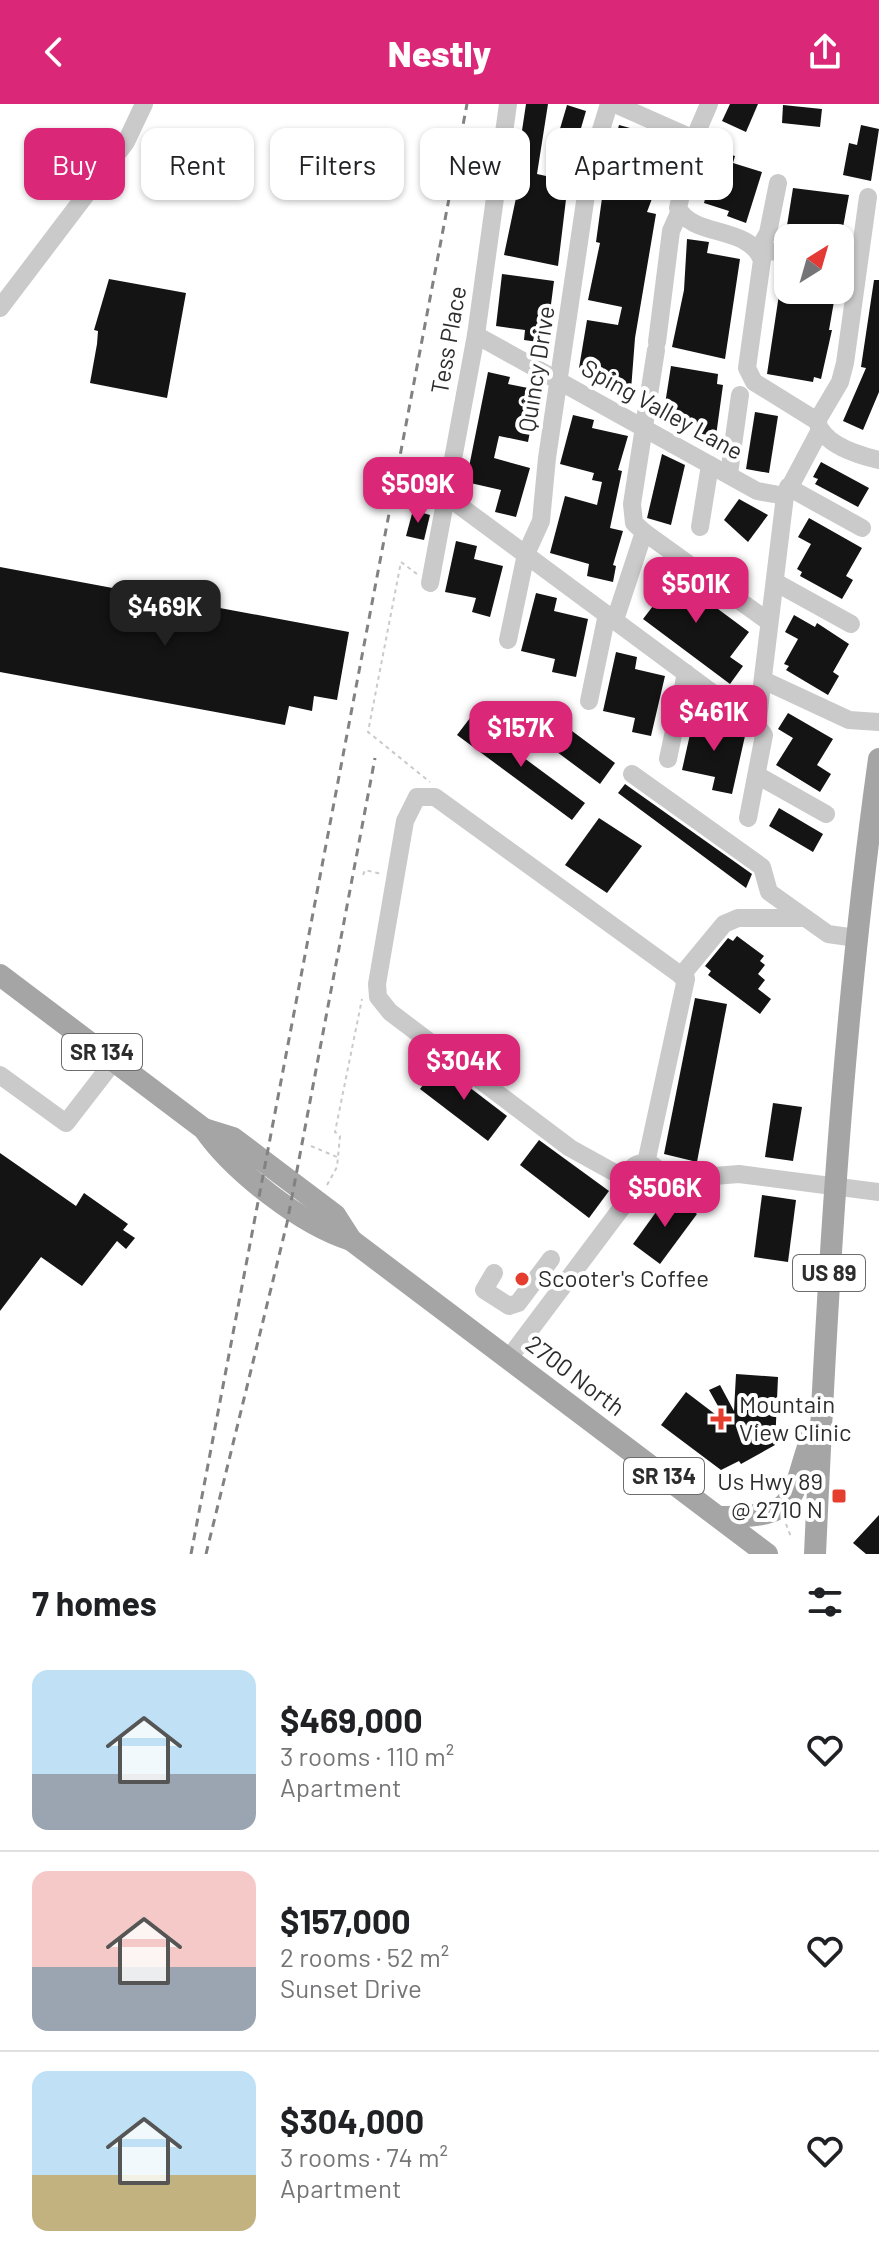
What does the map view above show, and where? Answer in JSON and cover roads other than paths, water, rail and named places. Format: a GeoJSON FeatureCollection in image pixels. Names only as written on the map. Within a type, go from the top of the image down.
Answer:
{"type":"FeatureCollection","features":[{"type":"Feature","properties":{"kind":"main road","name":"US 89"},"geometry":{"type":"LineString","coordinates":[[815,1554],[833,1187],[856,938],[879,759]]}},
{"type":"Feature","properties":{"kind":"main road","name":"2700 North"},"geometry":{"type":"LineString","coordinates":[[0,975],[204,1129],[233,1138],[335,1215],[351,1240],[767,1554]]}},
{"type":"Feature","properties":{"kind":"main road"},"geometry":{"type":"LineString","coordinates":[[719,1517],[764,1516],[788,1502],[797,1485],[821,1408]]}},
{"type":"Feature","properties":{"kind":"street"},"geometry":{"type":"LineString","coordinates":[[0,308],[126,142],[144,104]]}},
{"type":"Feature","properties":{"kind":"street","name":"Tess Place"},"geometry":{"type":"LineString","coordinates":[[430,583],[476,335],[508,104]]}},
{"type":"Feature","properties":{"kind":"street"},"geometry":{"type":"LineString","coordinates":[[612,104],[668,128]]}},
{"type":"Feature","properties":{"kind":"street","name":"Quincy Drive"},"geometry":{"type":"LineString","coordinates":[[508,640],[526,554],[541,521],[547,458],[592,159],[612,104]]}},
{"type":"Feature","properties":{"kind":"street"},"geometry":{"type":"LineString","coordinates":[[699,128],[709,104]]}},
{"type":"Feature","properties":{"kind":"street"},"geometry":{"type":"LineString","coordinates":[[758,250],[768,233],[778,183]]}},
{"type":"Feature","properties":{"kind":"street"},"geometry":{"type":"LineString","coordinates":[[854,244],[868,197]]}},
{"type":"Feature","properties":{"kind":"street"},"geometry":{"type":"LineString","coordinates":[[679,200],[679,213],[671,231],[631,515],[644,532],[769,622]]}},
{"type":"Feature","properties":{"kind":"street"},"geometry":{"type":"LineString","coordinates":[[679,213],[758,250],[774,252]]}},
{"type":"Feature","properties":{"kind":"street"},"geometry":{"type":"LineString","coordinates":[[758,250],[762,260],[747,368],[754,382],[856,454],[879,460]]}},
{"type":"Feature","properties":{"kind":"street"},"geometry":{"type":"LineString","coordinates":[[757,726],[787,492],[843,373],[847,304]]}},
{"type":"Feature","properties":{"kind":"street","name":"Sping Valley Lane"},"geometry":{"type":"LineString","coordinates":[[476,335],[757,491],[787,492],[862,528]]}},
{"type":"Feature","properties":{"kind":"street"},"geometry":{"type":"LineString","coordinates":[[729,474],[740,395]]}},
{"type":"Feature","properties":{"kind":"street"},"geometry":{"type":"LineString","coordinates":[[700,527],[710,465]]}},
{"type":"Feature","properties":{"kind":"street"},"geometry":{"type":"LineString","coordinates":[[445,499],[456,503],[757,726],[764,735],[748,818]]}},
{"type":"Feature","properties":{"kind":"street"},"geometry":{"type":"LineString","coordinates":[[589,701],[611,617],[644,532]]}},
{"type":"Feature","properties":{"kind":"street"},"geometry":{"type":"LineString","coordinates":[[775,582],[851,624]]}},
{"type":"Feature","properties":{"kind":"street"},"geometry":{"type":"LineString","coordinates":[[668,759],[686,673]]}},
{"type":"Feature","properties":{"kind":"street"},"geometry":{"type":"LineString","coordinates":[[763,680],[849,720],[879,722]]}},
{"type":"Feature","properties":{"kind":"street"},"geometry":{"type":"LineString","coordinates":[[632,774],[762,867],[769,892],[828,934],[856,938]]}},
{"type":"Feature","properties":{"kind":"street"},"geometry":{"type":"LineString","coordinates":[[757,775],[826,814]]}},
{"type":"Feature","properties":{"kind":"street"},"geometry":{"type":"LineString","coordinates":[[646,1163],[686,979],[435,797],[421,796],[409,806],[377,984],[381,1002],[395,1016],[570,1148],[644,1199],[656,1194],[662,1176]]}},
{"type":"Feature","properties":{"kind":"street"},"geometry":{"type":"LineString","coordinates":[[681,976],[724,924],[738,918],[805,918]]}},
{"type":"Feature","properties":{"kind":"street"},"geometry":{"type":"LineString","coordinates":[[0,1075],[66,1123],[114,1061]]}},
{"type":"Feature","properties":{"kind":"street"},"geometry":{"type":"LineString","coordinates":[[646,1163],[662,1176],[676,1179],[739,1174],[879,1192]]}},
{"type":"Feature","properties":{"kind":"street"},"geometry":{"type":"LineString","coordinates":[[509,1358],[629,1186],[633,1167],[646,1163]]}},
{"type":"Feature","properties":{"kind":"street"},"geometry":{"type":"LineString","coordinates":[[494,1273],[484,1290],[509,1306],[518,1303],[551,1259]]}},
{"type":"Feature","properties":{"kind":"railway"},"geometry":{"type":"LineString","coordinates":[[191,1554],[467,104]]}},
{"type":"Feature","properties":{"kind":"railway"},"geometry":{"type":"LineString","coordinates":[[206,1554],[287,1223],[375,758]]}},
{"type":"Feature","properties":{"kind":"place","name":"Scooter's Coffee"},"geometry":{"type":"Point","coordinates":[522,1279]}},
{"type":"Feature","properties":{"kind":"place","name":"Mountain View Clinic"},"geometry":{"type":"Point","coordinates":[721,1419]}},
{"type":"Feature","properties":{"kind":"place","name":"Us Hwy 89 @ 2710 N"},"geometry":{"type":"Point","coordinates":[839,1496]}}]}
